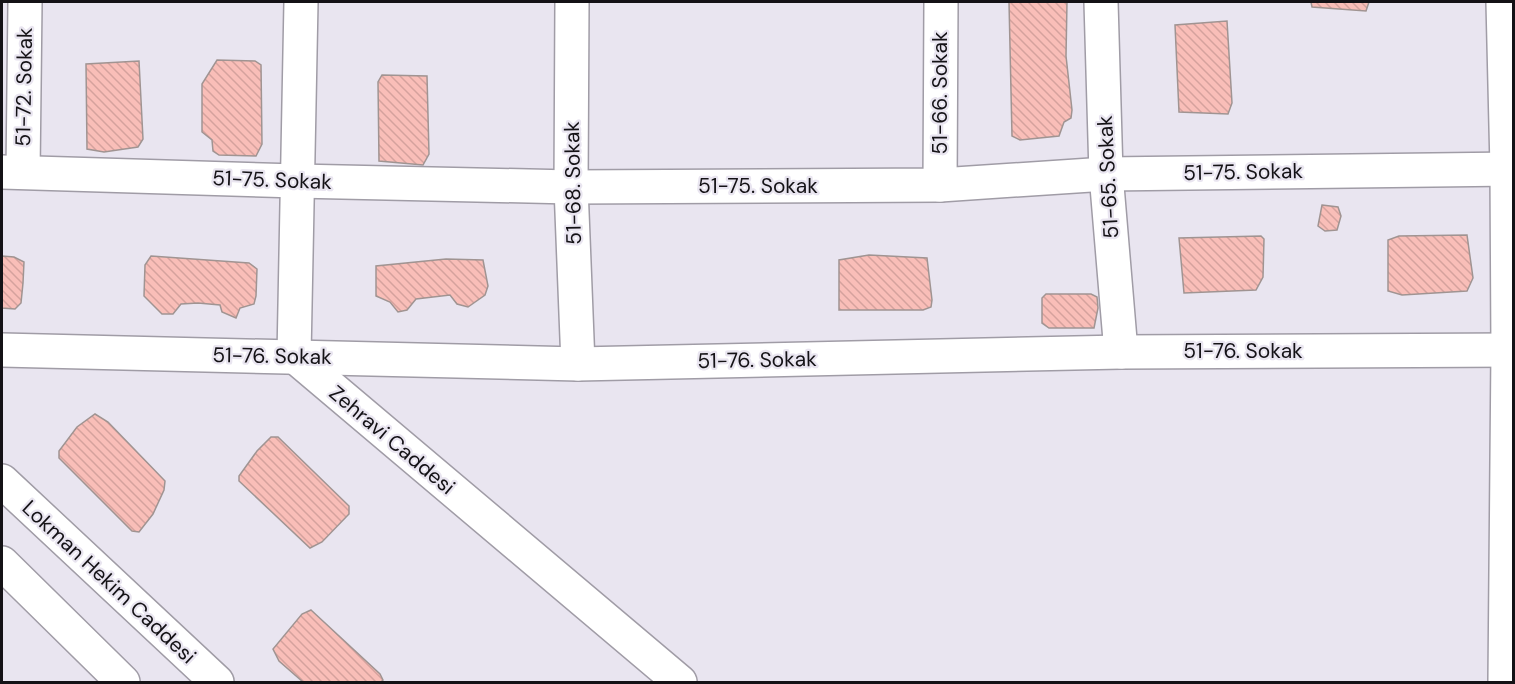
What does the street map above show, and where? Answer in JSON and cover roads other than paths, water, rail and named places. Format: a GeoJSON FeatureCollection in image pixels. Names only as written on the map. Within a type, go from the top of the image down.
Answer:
{"type":"FeatureCollection","features":[{"type":"Feature","properties":{"kind":"street","name":"51-72. Sokak"},"geometry":{"type":"LineString","coordinates":[[13,172],[26,2]]}},
{"type":"Feature","properties":{"kind":"street"},"geometry":{"type":"LineString","coordinates":[[294,356],[301,2]]}},
{"type":"Feature","properties":{"kind":"street","name":"51-68. Sokak"},"geometry":{"type":"LineString","coordinates":[[572,2],[571,187],[578,364]]}},
{"type":"Feature","properties":{"kind":"street","name":"51-66. Sokak"},"geometry":{"type":"LineString","coordinates":[[940,185],[941,2]]}},
{"type":"Feature","properties":{"kind":"street","name":"51-65. Sokak"},"geometry":{"type":"LineString","coordinates":[[1101,2],[1106,174],[1121,352]]}},
{"type":"Feature","properties":{"kind":"street"},"geometry":{"type":"LineString","coordinates":[[1503,2],[1510,169],[1511,350],[1505,682]]}},
{"type":"Feature","properties":{"kind":"street","name":"51-75. Sokak"},"geometry":{"type":"LineString","coordinates":[[13,172],[571,187],[940,185],[1106,174],[1510,169]]}},
{"type":"Feature","properties":{"kind":"street","name":"51-76. Sokak"},"geometry":{"type":"LineString","coordinates":[[2,350],[578,364],[1121,352],[1511,350]]}},
{"type":"Feature","properties":{"kind":"street","name":"Zehravi Caddesi"},"geometry":{"type":"LineString","coordinates":[[294,356],[680,682]]}},
{"type":"Feature","properties":{"kind":"street","name":"Lokman Hekim Caddesi"},"geometry":{"type":"LineString","coordinates":[[2,481],[217,682]]}},
{"type":"Feature","properties":{"kind":"street"},"geometry":{"type":"LineString","coordinates":[[2,563],[123,682]]}}]}
